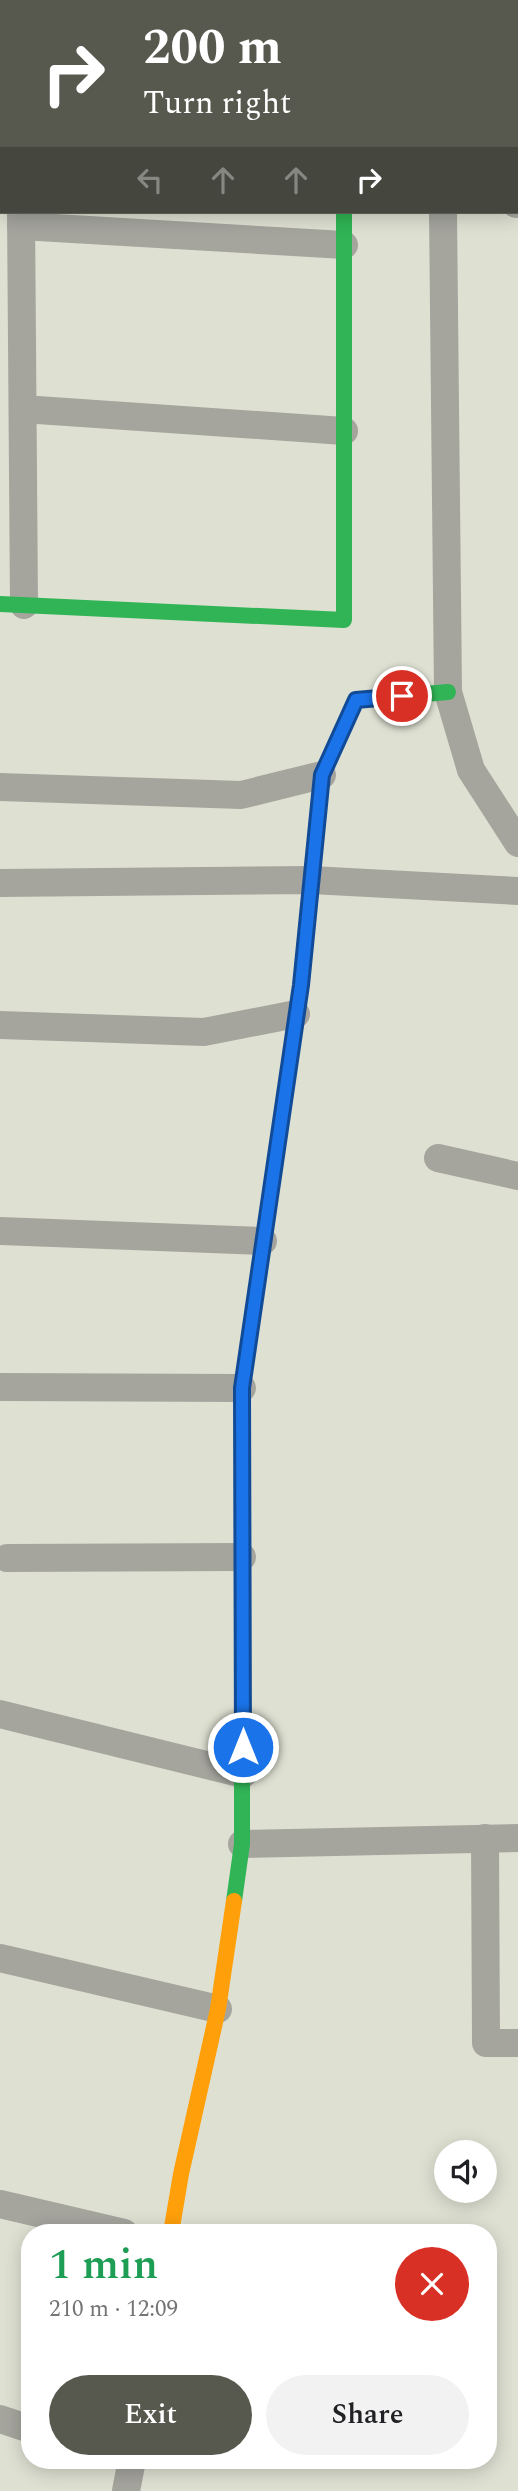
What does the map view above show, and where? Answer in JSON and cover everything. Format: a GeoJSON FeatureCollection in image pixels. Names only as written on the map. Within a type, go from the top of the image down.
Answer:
{"type":"FeatureCollection","features":[{"type":"Feature","properties":{"kind":"street"},"geometry":{"type":"LineString","coordinates":[[344,214],[344,244],[344,431],[344,620],[12,605],[23,409],[21,219],[344,244]]}},
{"type":"Feature","properties":{"kind":"street"},"geometry":{"type":"LineString","coordinates":[[443,214],[448,692],[471,770],[518,842]]}},
{"type":"Feature","properties":{"kind":"street"},"geometry":{"type":"LineString","coordinates":[[23,409],[344,431]]}},
{"type":"Feature","properties":{"kind":"street"},"geometry":{"type":"LineString","coordinates":[[173,2224],[218,2009],[242,1844],[242,1388],[296,1014],[322,775],[356,700],[448,692]]}},
{"type":"Feature","properties":{"kind":"street"},"geometry":{"type":"LineString","coordinates":[[0,788],[241,795],[322,775]]}},
{"type":"Feature","properties":{"kind":"street"},"geometry":{"type":"LineString","coordinates":[[0,883],[311,880],[518,891]]}},
{"type":"Feature","properties":{"kind":"street"},"geometry":{"type":"LineString","coordinates":[[0,1025],[204,1032],[296,1014]]}},
{"type":"Feature","properties":{"kind":"street"},"geometry":{"type":"LineString","coordinates":[[438,1158],[518,1176]]}},
{"type":"Feature","properties":{"kind":"street"},"geometry":{"type":"LineString","coordinates":[[0,1231],[263,1241]]}},
{"type":"Feature","properties":{"kind":"street"},"geometry":{"type":"LineString","coordinates":[[0,1387],[242,1388]]}},
{"type":"Feature","properties":{"kind":"street"},"geometry":{"type":"LineString","coordinates":[[7,1558],[242,1557]]}},
{"type":"Feature","properties":{"kind":"street"},"geometry":{"type":"LineString","coordinates":[[0,1714],[243,1774]]}},
{"type":"Feature","properties":{"kind":"street"},"geometry":{"type":"LineString","coordinates":[[485,1838],[486,2043],[518,2043]]}},
{"type":"Feature","properties":{"kind":"street"},"geometry":{"type":"LineString","coordinates":[[242,1844],[518,1838]]}},
{"type":"Feature","properties":{"kind":"street"},"geometry":{"type":"LineString","coordinates":[[0,1958],[218,2009]]}},
{"type":"Feature","properties":{"kind":"street"},"geometry":{"type":"LineString","coordinates":[[0,2204],[86,2224]]}},
{"type":"Feature","properties":{"kind":"street"},"geometry":{"type":"LineString","coordinates":[[0,2419],[21,2426]]}},
{"type":"Feature","properties":{"kind":"traffic: fast"},"geometry":{"type":"LineString","coordinates":[[0,604],[344,620],[344,214]]}},
{"type":"Feature","properties":{"kind":"traffic: fast"},"geometry":{"type":"LineString","coordinates":[[346,723],[356,700],[448,692]]}},
{"type":"Feature","properties":{"kind":"traffic: fast"},"geometry":{"type":"LineString","coordinates":[[234,1901],[242,1844],[242,1514]]}},
{"type":"Feature","properties":{"kind":"traffic: slow"},"geometry":{"type":"LineString","coordinates":[[260,1263],[301,985],[322,775],[346,723]]}},
{"type":"Feature","properties":{"kind":"traffic: slow"},"geometry":{"type":"LineString","coordinates":[[173,2224],[218,2009],[234,1901]]}},
{"type":"Feature","properties":{"kind":"traffic: jam"},"geometry":{"type":"LineString","coordinates":[[242,1514],[242,1388],[260,1263]]}},
{"type":"Feature","properties":{"kind":"route"},"geometry":{"type":"LineString","coordinates":[[243,1747],[242,1388],[301,985],[322,775],[356,700],[402,696]]}}]}
